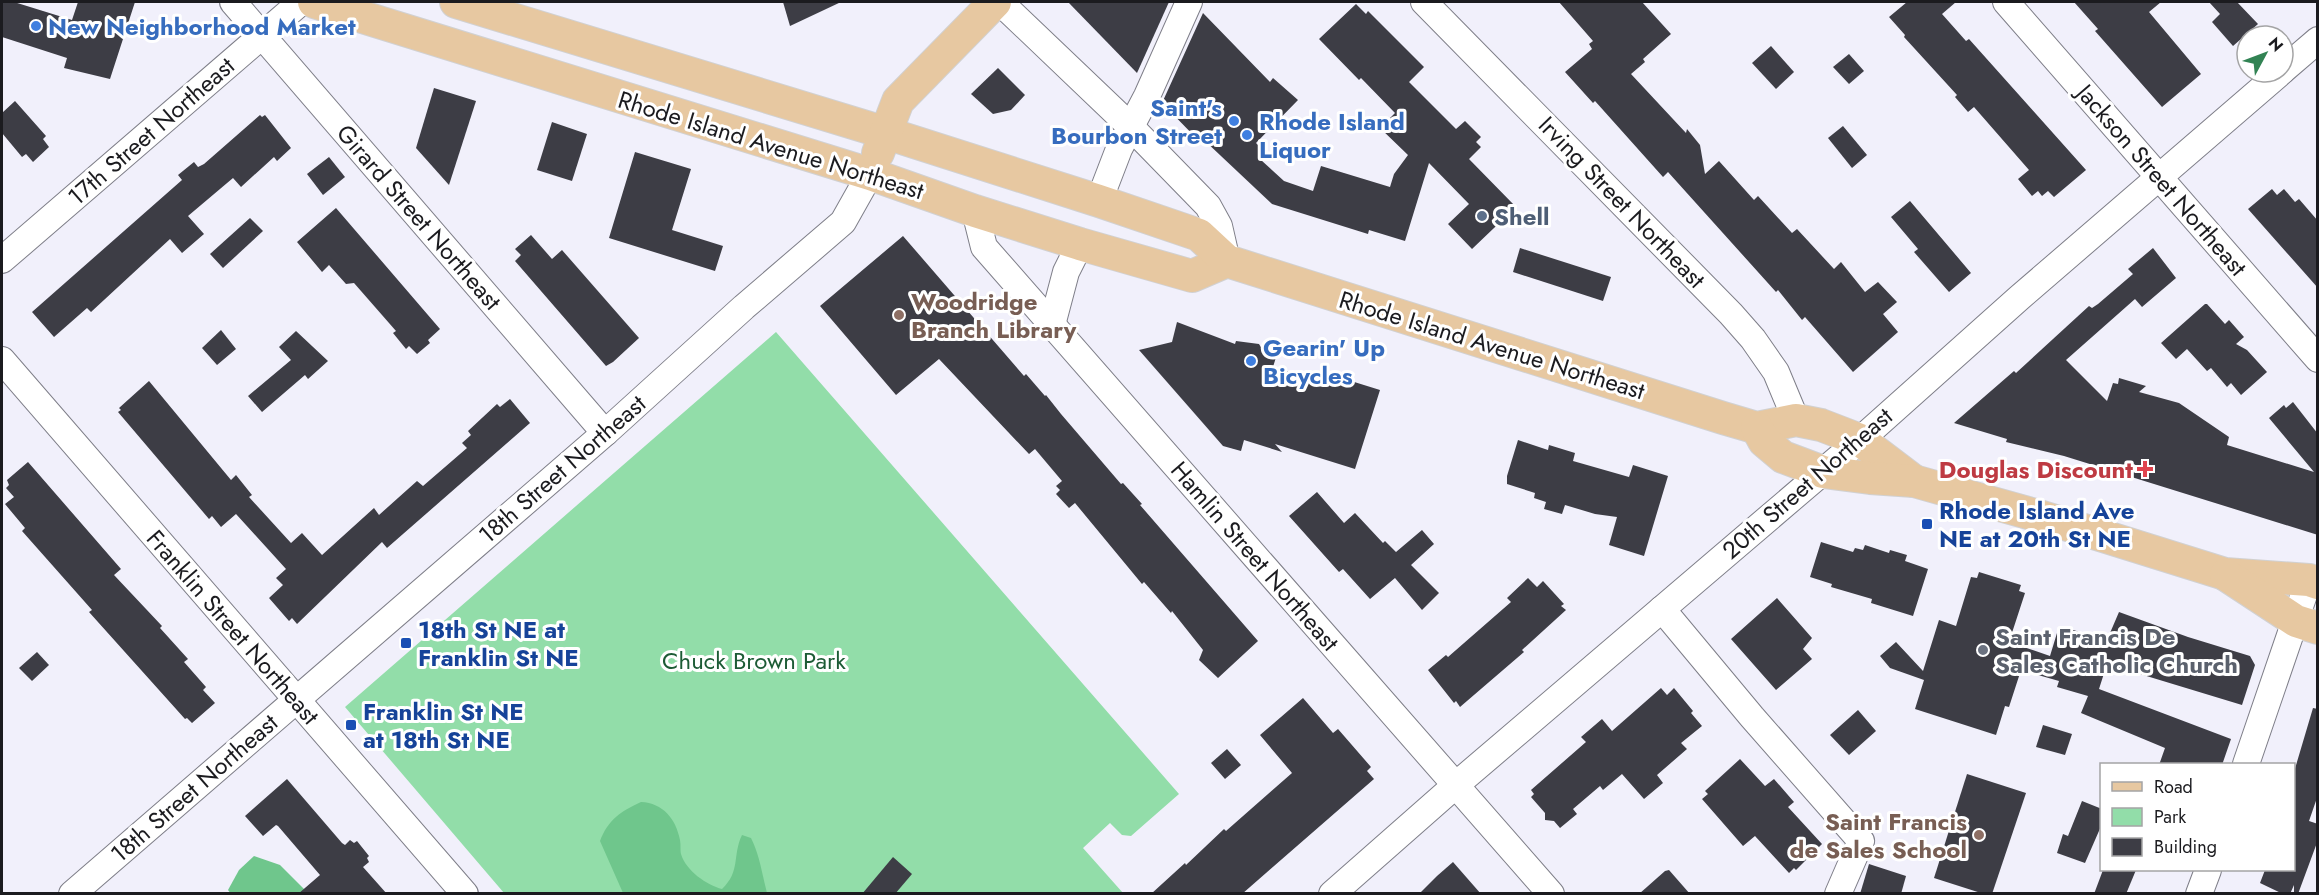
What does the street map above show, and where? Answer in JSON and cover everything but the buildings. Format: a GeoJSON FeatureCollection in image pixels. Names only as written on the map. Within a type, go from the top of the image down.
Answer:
{"type":"FeatureCollection","features":[{"type":"Feature","properties":{"kind":"main road","name":"Rhode Island Avenue Northeast"},"geometry":{"type":"LineString","coordinates":[[314,2],[870,174],[975,211],[1080,244],[1192,276],[1227,261]]}},
{"type":"Feature","properties":{"kind":"main road","name":"Rhode Island Avenue Northeast"},"geometry":{"type":"LineString","coordinates":[[456,2],[886,133],[1099,201],[1199,235],[1227,261],[1756,428],[1796,420],[1821,424],[1860,440],[1914,481]]}},
{"type":"Feature","properties":{"kind":"main road","name":"18th Street Northeast"},"geometry":{"type":"LineString","coordinates":[[870,174],[893,111],[904,94],[995,2]]}},
{"type":"Feature","properties":{"kind":"main road","name":"Rhode Island Avenue Northeast"},"geometry":{"type":"LineString","coordinates":[[1756,428],[1764,441],[1783,457],[1823,472],[1914,481],[2038,516],[2225,574],[2313,582]]}},
{"type":"Feature","properties":{"kind":"main road","name":"Rhode Island Avenue Northeast"},"geometry":{"type":"LineString","coordinates":[[2225,574],[2307,624]]}},
{"type":"Feature","properties":{"kind":"street","name":"Girard Street Northeast"},"geometry":{"type":"LineString","coordinates":[[233,2],[263,34],[605,433]]}},
{"type":"Feature","properties":{"kind":"street","name":"17th Street Northeast"},"geometry":{"type":"LineString","coordinates":[[2,260],[301,2]]}},
{"type":"Feature","properties":{"kind":"street"},"geometry":{"type":"LineString","coordinates":[[1000,2],[1131,127],[1208,206],[1219,226],[1227,261]]}},
{"type":"Feature","properties":{"kind":"street"},"geometry":{"type":"LineString","coordinates":[[1099,201],[1119,149],[1147,96],[1189,2]]}},
{"type":"Feature","properties":{"kind":"street","name":"Irving Street Northeast"},"geometry":{"type":"LineString","coordinates":[[1424,2],[1731,314],[1753,339],[1776,372],[1796,420]]}},
{"type":"Feature","properties":{"kind":"street","name":"Jackson Street Northeast"},"geometry":{"type":"LineString","coordinates":[[2006,2],[2318,359]]}},
{"type":"Feature","properties":{"kind":"street","name":"20th Street Northeast"},"geometry":{"type":"LineString","coordinates":[[2295,60],[2318,40]]}},
{"type":"Feature","properties":{"kind":"street","name":"20th Street Northeast"},"geometry":{"type":"LineString","coordinates":[[1332,894],[1457,784],[1860,440],[1968,342],[2267,84]]}},
{"type":"Feature","properties":{"kind":"street","name":"18th Street Northeast"},"geometry":{"type":"LineString","coordinates":[[72,894],[605,433],[744,307],[843,222],[870,174]]}},
{"type":"Feature","properties":{"kind":"street","name":"Hamlin Street Northeast"},"geometry":{"type":"LineString","coordinates":[[975,211],[984,247],[1457,784],[1551,894]]}},
{"type":"Feature","properties":{"kind":"street"},"geometry":{"type":"LineString","coordinates":[[1052,325],[1066,272],[1080,244]]}},
{"type":"Feature","properties":{"kind":"street","name":"Franklin Street Northeast"},"geometry":{"type":"LineString","coordinates":[[2,360],[465,894]]}},
{"type":"Feature","properties":{"kind":"street"},"geometry":{"type":"LineString","coordinates":[[2247,763],[2307,624],[2313,582]]}},
{"type":"Feature","properties":{"kind":"street"},"geometry":{"type":"LineString","coordinates":[[1662,609],[1752,717],[1861,841],[1838,894]]}},
{"type":"Feature","properties":{"kind":"street"},"geometry":{"type":"LineString","coordinates":[[2199,894],[2208,871]]}},
{"type":"Feature","properties":{"kind":"green space","name":"Chuck Brown Park"},"geometry":{"type":"Polygon","coordinates":[[[776,332],[1179,794],[1131,836],[1122,835],[1110,823],[1083,848],[1123,893],[504,893],[345,707],[776,332]]]}},
{"type":"Feature","properties":{"kind":"green space"},"geometry":{"type":"Polygon","coordinates":[[[641,802],[656,805],[667,813],[678,832],[681,854],[687,866],[704,881],[722,889],[732,876],[742,835],[751,838],[759,858],[767,893],[623,893],[600,841],[607,827],[616,817],[641,802]]]}},
{"type":"Feature","properties":{"kind":"green space"},"geometry":{"type":"Polygon","coordinates":[[[254,856],[280,865],[308,893],[231,894],[228,890],[239,870],[254,856]]]}},
{"type":"Feature","properties":{"kind":"place","name":"New Neighborhood Market"},"geometry":{"type":"Point","coordinates":[36,26]}},
{"type":"Feature","properties":{"kind":"place","name":"Saint's Bourbon Street"},"geometry":{"type":"Point","coordinates":[1234,121]}},
{"type":"Feature","properties":{"kind":"place","name":"Rhode Island Liquor"},"geometry":{"type":"Point","coordinates":[1247,135]}},
{"type":"Feature","properties":{"kind":"place","name":"Shell"},"geometry":{"type":"Point","coordinates":[1482,216]}},
{"type":"Feature","properties":{"kind":"place","name":"Woodridge Branch Library"},"geometry":{"type":"Point","coordinates":[899,315]}},
{"type":"Feature","properties":{"kind":"place","name":"Gearin' Up Bicycles"},"geometry":{"type":"Point","coordinates":[1251,361]}},
{"type":"Feature","properties":{"kind":"place","name":"Douglas Discount"},"geometry":{"type":"Point","coordinates":[2145,469]}},
{"type":"Feature","properties":{"kind":"place","name":"Rhode Island Ave NE at 20th St NE"},"geometry":{"type":"Point","coordinates":[1927,524]}},
{"type":"Feature","properties":{"kind":"place","name":"18th St NE at Franklin St NE"},"geometry":{"type":"Point","coordinates":[406,643]}},
{"type":"Feature","properties":{"kind":"place","name":"Saint Francis De Sales Catholic Church"},"geometry":{"type":"Point","coordinates":[1983,650]}},
{"type":"Feature","properties":{"kind":"place","name":"Franklin St NE at 18th St NE"},"geometry":{"type":"Point","coordinates":[351,725]}},
{"type":"Feature","properties":{"kind":"place","name":"Saint Francis de Sales School"},"geometry":{"type":"Point","coordinates":[1979,835]}}]}
